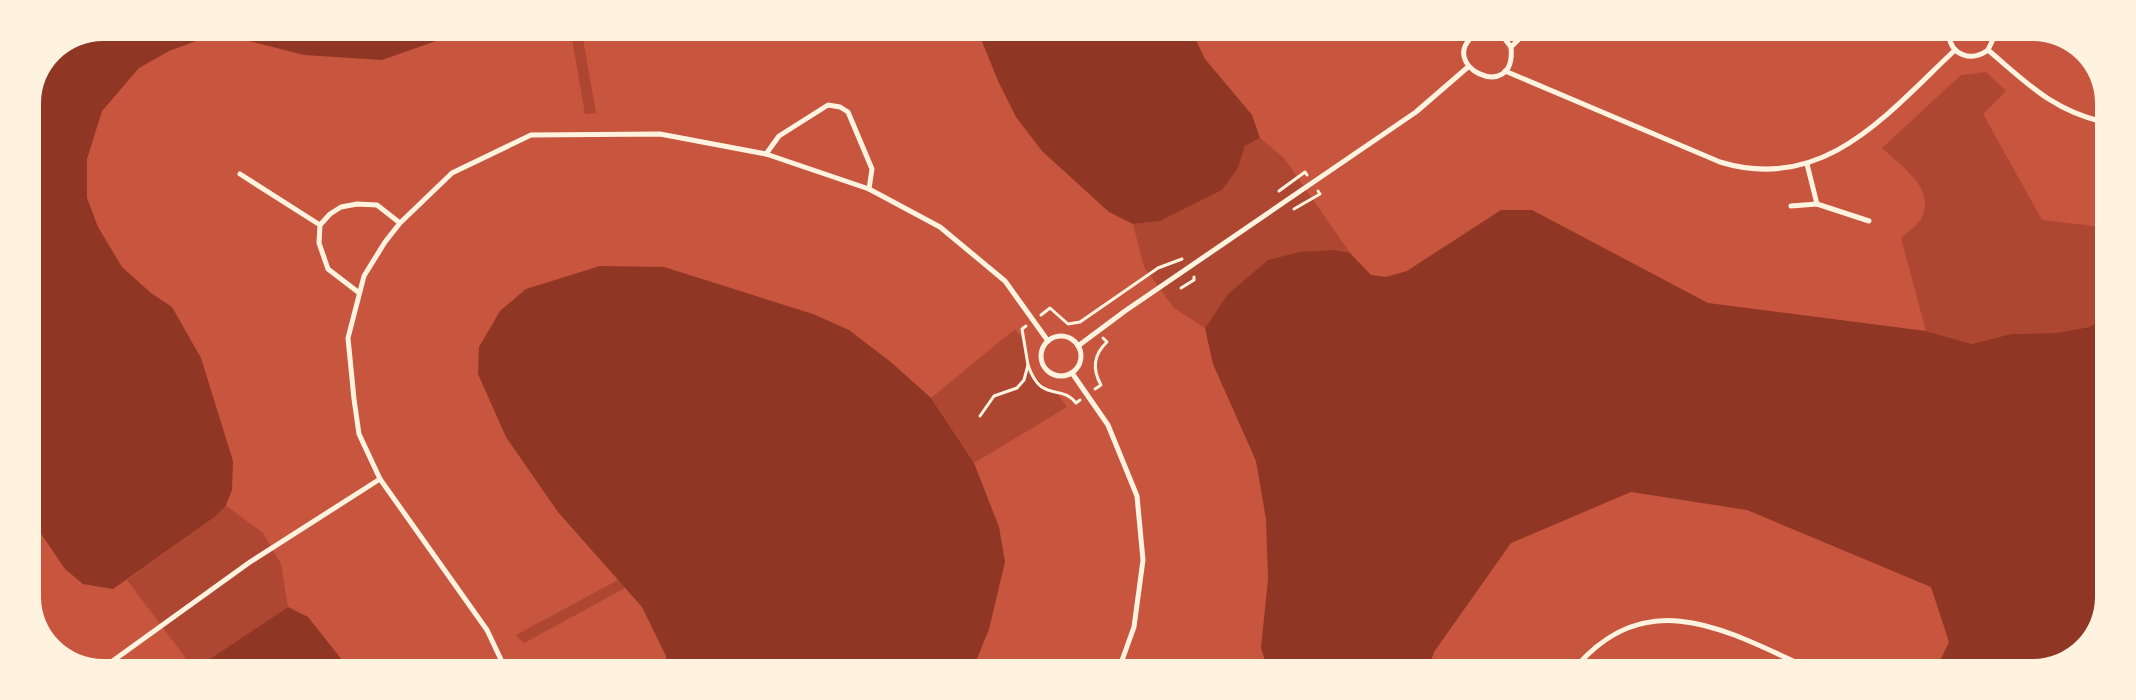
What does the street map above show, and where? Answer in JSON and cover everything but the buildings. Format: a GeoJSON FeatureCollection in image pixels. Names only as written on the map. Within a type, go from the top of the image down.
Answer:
{"type":"FeatureCollection","features":[{"type":"Feature","properties":{"kind":"street"},"geometry":{"type":"LineString","coordinates":[[1469,41],[1465,50],[1468,67],[1478,75],[1486,77],[1498,75],[1505,71],[1512,55],[1511,47],[1506,41]]}},
{"type":"Feature","properties":{"kind":"street"},"geometry":{"type":"LineString","coordinates":[[1511,47],[1517,41]]}},
{"type":"Feature","properties":{"kind":"street"},"geometry":{"type":"LineString","coordinates":[[1951,41],[1955,50],[1961,54],[1975,57],[1988,50],[1992,41]]}},
{"type":"Feature","properties":{"kind":"street"},"geometry":{"type":"LineString","coordinates":[[1505,71],[1720,162],[1754,170],[1788,168],[1806,164],[1844,148],[1869,130],[1955,50]]}},
{"type":"Feature","properties":{"kind":"street"},"geometry":{"type":"LineString","coordinates":[[1988,50],[2058,106],[2082,117],[2095,120]]}},
{"type":"Feature","properties":{"kind":"street"},"geometry":{"type":"LineString","coordinates":[[1078,346],[1125,311],[1416,112],[1468,67]]}},
{"type":"Feature","properties":{"kind":"street"},"geometry":{"type":"LineString","coordinates":[[766,154],[779,136],[828,105],[840,107],[848,112],[872,169],[869,189]]}},
{"type":"Feature","properties":{"kind":"street"},"geometry":{"type":"LineString","coordinates":[[501,659],[487,630],[380,479],[360,434],[354,399],[348,338],[358,292],[364,276],[385,242],[400,223],[452,172],[531,135],[660,134],[766,154],[869,189],[940,227],[1005,281],[1048,341]]}},
{"type":"Feature","properties":{"kind":"street"},"geometry":{"type":"LineString","coordinates":[[1806,164],[1817,204]]}},
{"type":"Feature","properties":{"kind":"street"},"geometry":{"type":"LineString","coordinates":[[240,174],[320,225]]}},
{"type":"Feature","properties":{"kind":"street"},"geometry":{"type":"LineString","coordinates":[[358,292],[328,269],[319,242],[320,225],[330,214],[341,207],[357,204],[376,204],[400,223]]}},
{"type":"Feature","properties":{"kind":"street"},"geometry":{"type":"LineString","coordinates":[[1790,206],[1817,204],[1869,221]]}},
{"type":"Feature","properties":{"kind":"street"},"geometry":{"type":"LineString","coordinates":[[1061,336],[1068,338],[1078,346],[1081,357],[1079,364],[1072,373],[1060,376],[1049,372],[1045,368],[1042,363],[1042,351],[1048,341],[1061,336]]}},
{"type":"Feature","properties":{"kind":"street"},"geometry":{"type":"LineString","coordinates":[[1072,373],[1108,425],[1137,496],[1143,560],[1134,627],[1123,659]]}},
{"type":"Feature","properties":{"kind":"street"},"geometry":{"type":"LineString","coordinates":[[116,659],[250,562],[380,479]]}},
{"type":"Feature","properties":{"kind":"street"},"geometry":{"type":"LineString","coordinates":[[1584,659],[1601,643],[1620,632],[1640,624],[1669,619],[1698,622],[1723,630],[1788,659]]}},
{"type":"Feature","properties":{"kind":"shaded area"},"geometry":{"type":"Polygon","coordinates":[[[196,41],[169,51],[139,68],[102,111],[87,159],[87,198],[98,227],[122,267],[151,293],[172,307],[201,358],[233,461],[232,490],[226,505],[216,516],[113,589],[83,584],[65,569],[41,534],[42,91],[46,79],[59,59],[79,46],[91,42],[196,41]]]}},
{"type":"Feature","properties":{"kind":"shaded area"},"geometry":{"type":"Polygon","coordinates":[[[249,41],[436,41],[382,60],[304,55],[249,41]]]}},
{"type":"Feature","properties":{"kind":"shaded area"},"geometry":{"type":"Polygon","coordinates":[[[572,41],[583,41],[596,113],[585,114],[572,41]]]}},
{"type":"Feature","properties":{"kind":"shaded area"},"geometry":{"type":"Polygon","coordinates":[[[982,41],[1196,41],[1205,59],[1252,115],[1260,138],[1245,146],[1238,168],[1222,190],[1160,221],[1133,224],[1109,212],[1042,151],[1016,117],[998,81],[982,41]]]}},
{"type":"Feature","properties":{"kind":"shaded area"},"geometry":{"type":"Polygon","coordinates":[[[1986,72],[2006,91],[1983,114],[2042,220],[2095,226],[2095,324],[2089,327],[2056,333],[2011,334],[1972,344],[1926,331],[1901,238],[1921,219],[1925,208],[1924,198],[1921,188],[1915,179],[1882,148],[1961,75],[1986,72]]]}},
{"type":"Feature","properties":{"kind":"shaded area"},"geometry":{"type":"Polygon","coordinates":[[[1260,138],[1284,158],[1350,253],[1300,252],[1227,295],[1205,328],[1174,308],[1144,267],[1133,224],[1160,221],[1221,190],[1238,168],[1245,146],[1260,138]]]}},
{"type":"Feature","properties":{"kind":"shaded area"},"geometry":{"type":"Polygon","coordinates":[[[1501,210],[1532,210],[1708,303],[1926,331],[1972,344],[2011,334],[2056,333],[2089,327],[2095,324],[2095,597],[2093,613],[2088,624],[2077,641],[2071,646],[2053,655],[2041,658],[1941,659],[1949,642],[1931,587],[1747,510],[1631,492],[1511,543],[1434,652],[1432,659],[1264,659],[1261,648],[1268,579],[1266,519],[1256,461],[1213,364],[1205,328],[1227,295],[1268,260],[1300,252],[1334,250],[1350,253],[1371,275],[1386,277],[1407,271],[1501,210]]]}},
{"type":"Feature","properties":{"kind":"shaded area"},"geometry":{"type":"Polygon","coordinates":[[[600,266],[664,267],[813,314],[849,330],[892,363],[931,398],[974,463],[999,527],[1005,562],[989,629],[977,659],[666,659],[642,607],[558,512],[506,437],[478,374],[479,347],[500,311],[526,289],[600,266]]]}},
{"type":"Feature","properties":{"kind":"shaded area"},"geometry":{"type":"Polygon","coordinates":[[[1015,329],[1022,338],[1028,371],[1046,387],[1055,390],[1067,407],[974,463],[931,398],[1015,329]]]}},
{"type":"Feature","properties":{"kind":"shaded area"},"geometry":{"type":"Polygon","coordinates":[[[225,505],[263,533],[281,564],[288,607],[210,659],[186,659],[127,580],[216,516],[225,505]]]}},
{"type":"Feature","properties":{"kind":"shaded area"},"geometry":{"type":"Polygon","coordinates":[[[618,580],[625,588],[524,643],[516,635],[618,580]]]}},
{"type":"Feature","properties":{"kind":"shaded area"},"geometry":{"type":"Polygon","coordinates":[[[288,607],[308,617],[341,659],[210,659],[288,607]]]}}]}
